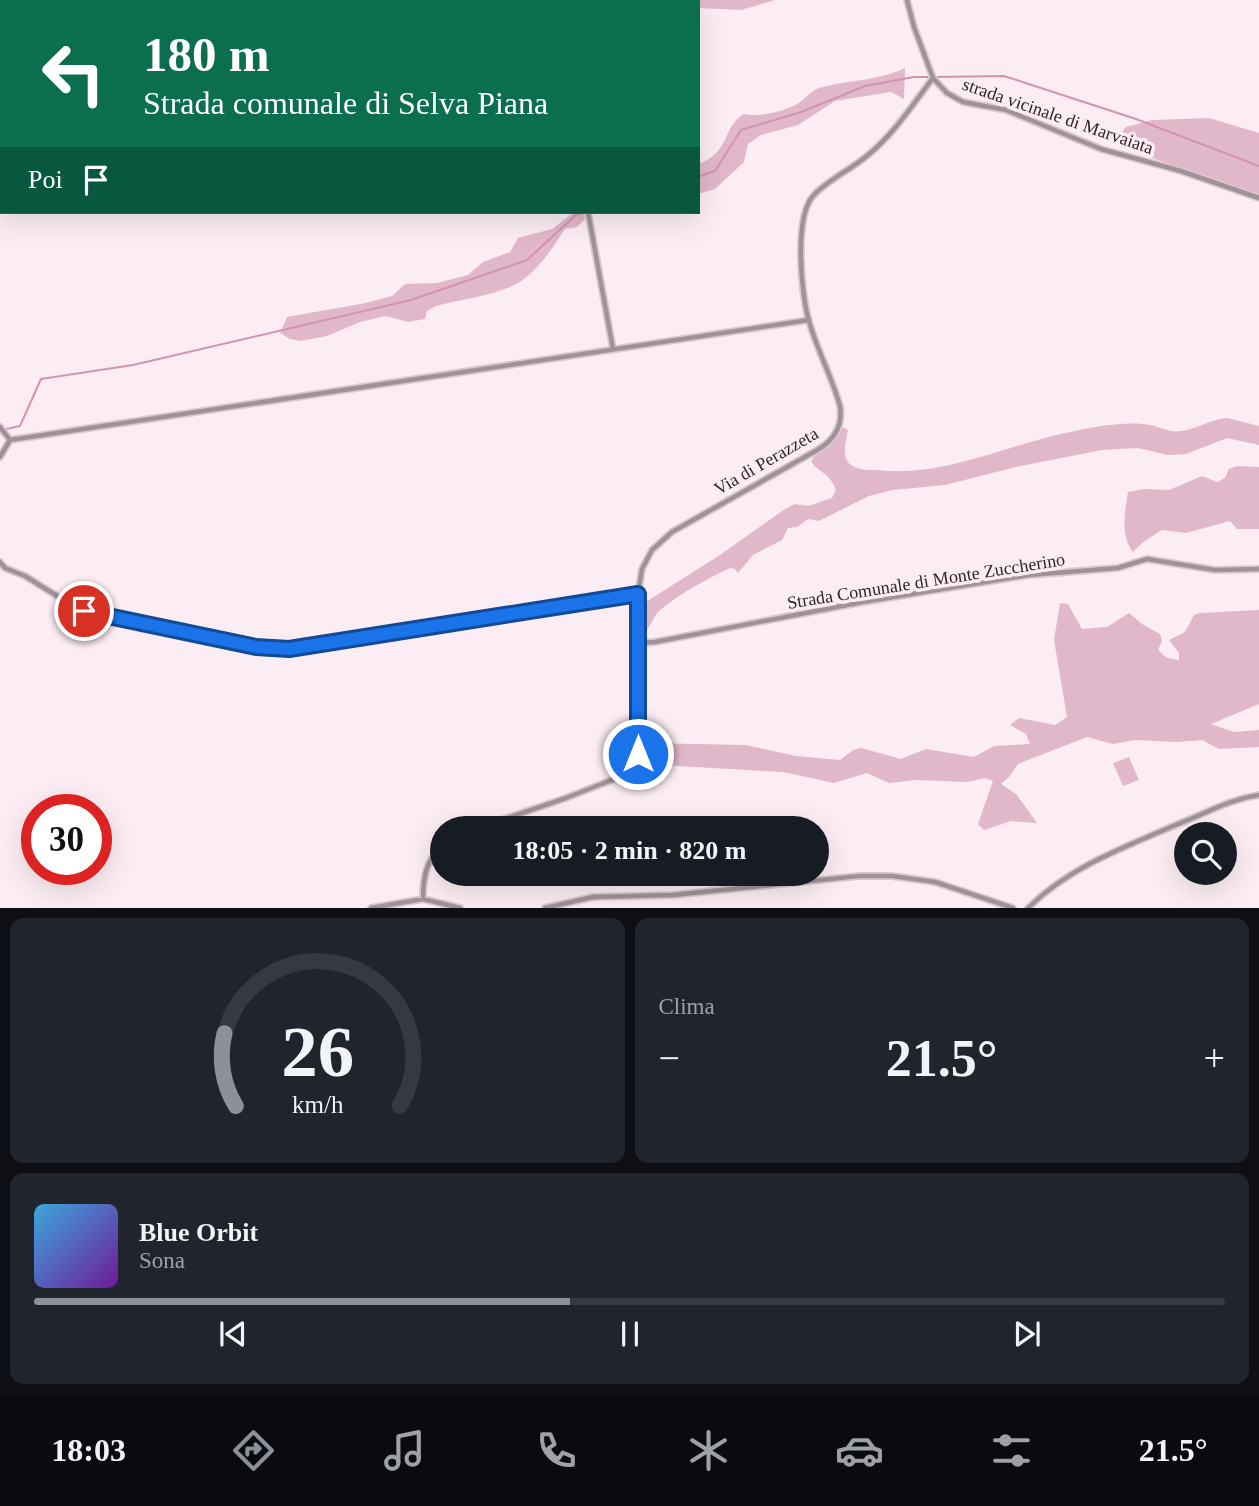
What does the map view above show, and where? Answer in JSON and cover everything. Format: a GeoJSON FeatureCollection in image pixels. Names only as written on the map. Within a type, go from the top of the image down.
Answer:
{"type":"FeatureCollection","features":[{"type":"Feature","properties":{"kind":"street"},"geometry":{"type":"LineString","coordinates":[[907,0],[933,78]]}},
{"type":"Feature","properties":{"kind":"street","name":"strada vicinale di Marvaiata"},"geometry":{"type":"LineString","coordinates":[[933,78],[947,93],[963,102],[1002,108],[1105,151],[1181,171],[1259,198]]}},
{"type":"Feature","properties":{"kind":"street","name":"Via di Perazzeta"},"geometry":{"type":"LineString","coordinates":[[513,816],[622,776],[630,771],[637,760],[638,594],[645,560],[664,538],[820,449],[834,435],[841,419],[840,406],[809,320],[801,235],[803,215],[817,191],[846,173],[881,144],[933,78]]}},
{"type":"Feature","properties":{"kind":"street"},"geometry":{"type":"LineString","coordinates":[[588,214],[613,349]]}},
{"type":"Feature","properties":{"kind":"street"},"geometry":{"type":"LineString","coordinates":[[10,440],[809,320]]}},
{"type":"Feature","properties":{"kind":"street"},"geometry":{"type":"LineString","coordinates":[[0,427],[10,440]]}},
{"type":"Feature","properties":{"kind":"street"},"geometry":{"type":"LineString","coordinates":[[0,457],[10,440]]}},
{"type":"Feature","properties":{"kind":"street","name":"Strada Comunale di Monte Zuccherino"},"geometry":{"type":"LineString","coordinates":[[638,643],[1020,576],[1118,568],[1147,559],[1215,570],[1259,569]]}},
{"type":"Feature","properties":{"kind":"street"},"geometry":{"type":"LineString","coordinates":[[0,562],[5,568],[25,576],[84,611],[275,649],[310,647],[638,594]]}},
{"type":"Feature","properties":{"kind":"street"},"geometry":{"type":"LineString","coordinates":[[1028,908],[1051,888],[1110,852],[1183,823],[1217,805],[1259,795]]}},
{"type":"Feature","properties":{"kind":"street"},"geometry":{"type":"LineString","coordinates":[[422,899],[426,868],[430,859]]}},
{"type":"Feature","properties":{"kind":"street"},"geometry":{"type":"LineString","coordinates":[[545,908],[590,897],[673,895],[859,876],[892,876],[935,882],[1013,908]]}},
{"type":"Feature","properties":{"kind":"street"},"geometry":{"type":"LineString","coordinates":[[370,908],[422,899],[460,908]]}},
{"type":"Feature","properties":{"kind":"shaded area"},"geometry":{"type":"Polygon","coordinates":[[[700,0],[775,0],[741,10],[700,8],[700,0]]]}},
{"type":"Feature","properties":{"kind":"shaded area"},"geometry":{"type":"Polygon","coordinates":[[[905,68],[904,99],[891,92],[835,101],[798,125],[761,135],[748,144],[744,162],[715,189],[700,193],[700,163],[716,153],[732,125],[744,114],[757,115],[778,111],[797,104],[819,88],[905,68]]]}},
{"type":"Feature","properties":{"kind":"shaded area"},"geometry":{"type":"Polygon","coordinates":[[[1209,118],[1259,133],[1259,195],[1224,185],[1113,143],[1126,127],[1152,120],[1209,118]]]}},
{"type":"Feature","properties":{"kind":"shaded area"},"geometry":{"type":"Polygon","coordinates":[[[571,214],[584,214],[585,219],[577,227],[565,229],[536,268],[524,279],[505,289],[436,306],[427,311],[425,319],[408,322],[386,316],[360,322],[327,336],[301,341],[280,333],[287,317],[392,296],[405,284],[437,283],[468,275],[483,262],[510,252],[518,238],[552,229],[571,214]]]}},
{"type":"Feature","properties":{"kind":"shaded area"},"geometry":{"type":"Polygon","coordinates":[[[1227,418],[1259,426],[1259,445],[1227,438],[1186,454],[1168,455],[1138,448],[1102,450],[1016,467],[945,485],[893,490],[869,496],[819,521],[808,519],[797,527],[788,528],[782,540],[753,555],[738,573],[730,568],[693,587],[659,611],[646,631],[641,631],[641,605],[720,555],[785,509],[795,504],[808,506],[832,498],[836,490],[833,484],[811,461],[843,427],[848,430],[845,454],[851,465],[864,469],[902,471],[952,464],[1093,427],[1141,424],[1176,431],[1227,418]]]}},
{"type":"Feature","properties":{"kind":"shaded area"},"geometry":{"type":"Polygon","coordinates":[[[1237,466],[1259,467],[1259,529],[1237,529],[1230,521],[1186,533],[1162,530],[1133,552],[1125,531],[1128,492],[1144,489],[1169,490],[1202,476],[1217,482],[1225,478],[1229,469],[1237,466]]]}},
{"type":"Feature","properties":{"kind":"shaded area"},"geometry":{"type":"Polygon","coordinates":[[[1060,603],[1068,604],[1082,629],[1107,627],[1129,613],[1160,634],[1162,641],[1158,650],[1167,658],[1179,660],[1179,653],[1169,640],[1185,632],[1194,615],[1259,610],[1259,704],[1211,724],[1234,732],[1259,730],[1259,747],[1219,749],[1202,740],[1135,740],[1113,744],[1087,737],[1018,764],[1001,784],[1016,794],[1037,823],[1011,821],[984,830],[978,824],[993,781],[985,778],[967,782],[916,780],[889,783],[867,773],[834,783],[783,772],[645,762],[646,743],[746,745],[796,756],[840,760],[853,750],[861,748],[901,759],[926,749],[974,757],[994,746],[1030,744],[1026,734],[1010,725],[1019,718],[1055,725],[1067,717],[1054,640],[1060,603]]]}},
{"type":"Feature","properties":{"kind":"shaded area"},"geometry":{"type":"Polygon","coordinates":[[[1129,757],[1139,780],[1123,786],[1113,763],[1129,757]]]}},
{"type":"Feature","properties":{"kind":"waterway"},"geometry":{"type":"LineString","coordinates":[[936,77],[1004,76],[1136,119],[1259,166]]}},
{"type":"Feature","properties":{"kind":"waterway"},"geometry":{"type":"LineString","coordinates":[[700,176],[715,171],[741,130],[801,112],[865,86],[914,77],[930,77]]}},
{"type":"Feature","properties":{"kind":"waterway"},"geometry":{"type":"LineString","coordinates":[[2,430],[20,426],[41,379],[133,365],[411,300],[527,260],[577,214]]}},
{"type":"Feature","properties":{"kind":"route"},"geometry":{"type":"LineString","coordinates":[[84,611],[256,647],[289,649],[638,594],[638,754]]}}]}
